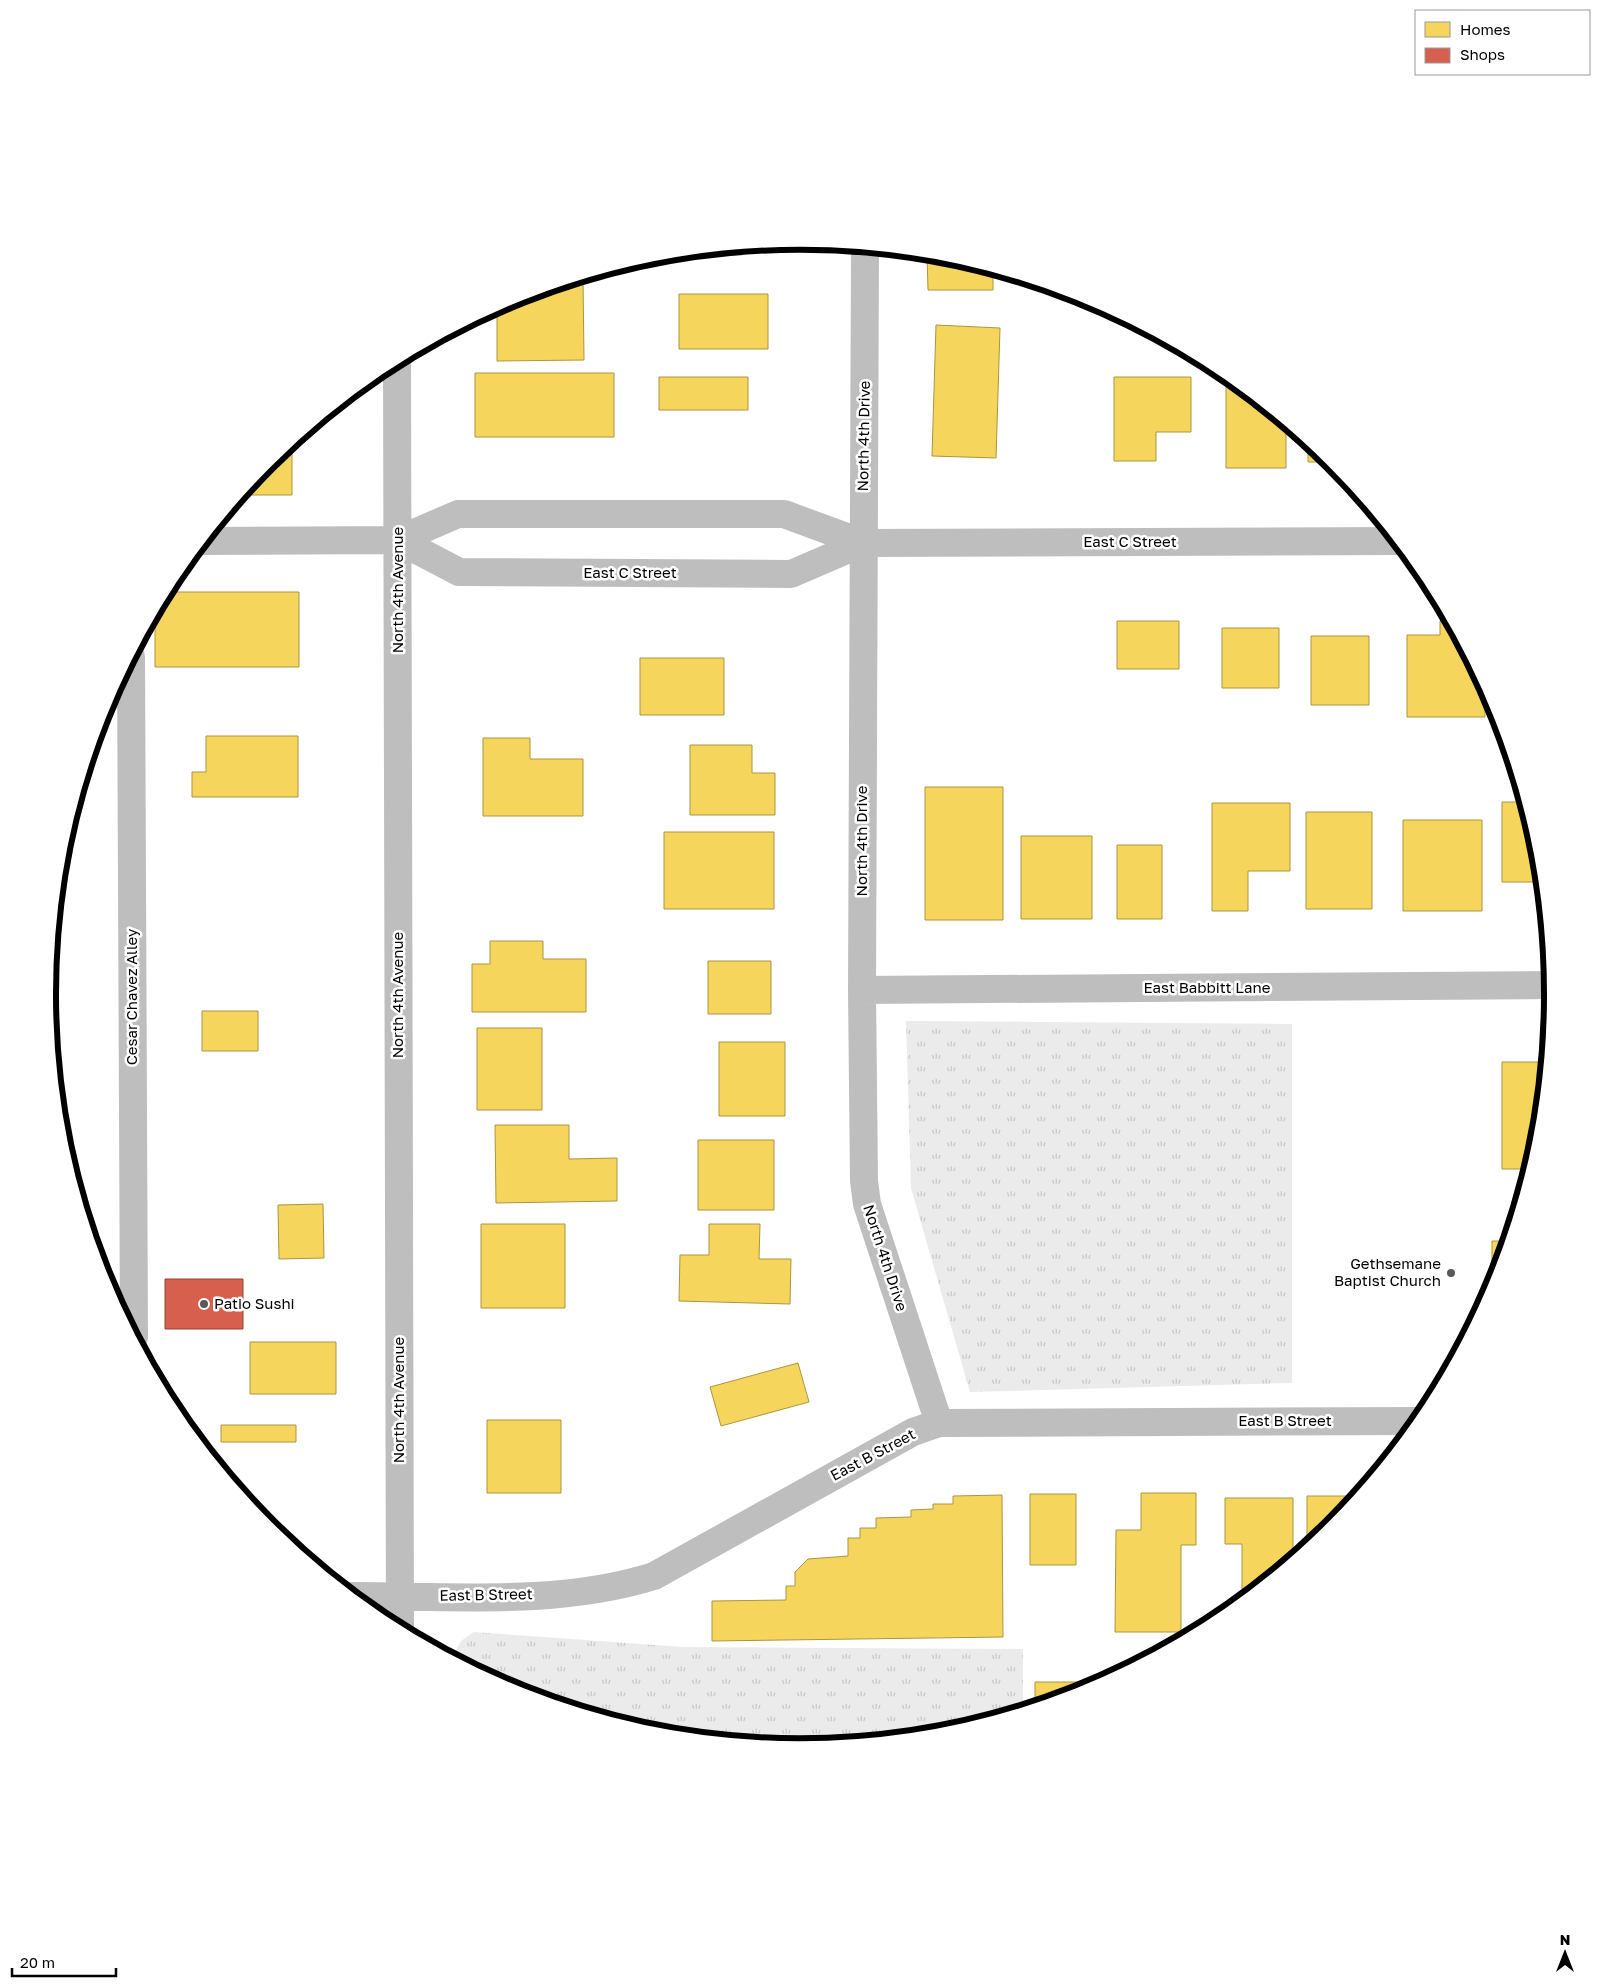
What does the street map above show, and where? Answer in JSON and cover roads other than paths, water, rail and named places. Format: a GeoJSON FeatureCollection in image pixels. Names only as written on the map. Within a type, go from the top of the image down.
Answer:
{"type":"FeatureCollection","features":[{"type":"Feature","properties":{"kind":"street","name":"North 4th Drive"},"geometry":{"type":"LineString","coordinates":[[865,254],[862,543],[864,1181],[867,1204],[939,1423]]}},
{"type":"Feature","properties":{"kind":"street","name":"North 4th Avenue"},"geometry":{"type":"LineString","coordinates":[[397,370],[400,1620]]}},
{"type":"Feature","properties":{"kind":"street","name":"East C Street"},"geometry":{"type":"LineString","coordinates":[[210,541],[398,540],[458,514],[784,514],[862,543],[1390,541]]}},
{"type":"Feature","properties":{"kind":"street","name":"East C Street"},"geometry":{"type":"LineString","coordinates":[[398,540],[459,572],[791,574],[862,543]]}},
{"type":"Feature","properties":{"kind":"street","name":"Cesar Chavez Alley"},"geometry":{"type":"LineString","coordinates":[[131,669],[134,1325]]}},
{"type":"Feature","properties":{"kind":"street","name":"East Babbitt Lane"},"geometry":{"type":"LineString","coordinates":[[862,990],[1544,986]]}},
{"type":"Feature","properties":{"kind":"street","name":"East B Street"},"geometry":{"type":"LineString","coordinates":[[364,1596],[524,1596],[618,1587],[654,1576],[913,1432],[939,1423],[1408,1421]]}},
{"type":"Feature","properties":{"kind":"place","name":"Gethsemane Baptist Church"},"geometry":{"type":"Point","coordinates":[1451,1273]}},
{"type":"Feature","properties":{"kind":"place","name":"Patio Sushi"},"geometry":{"type":"Point","coordinates":[204,1304]}}]}
